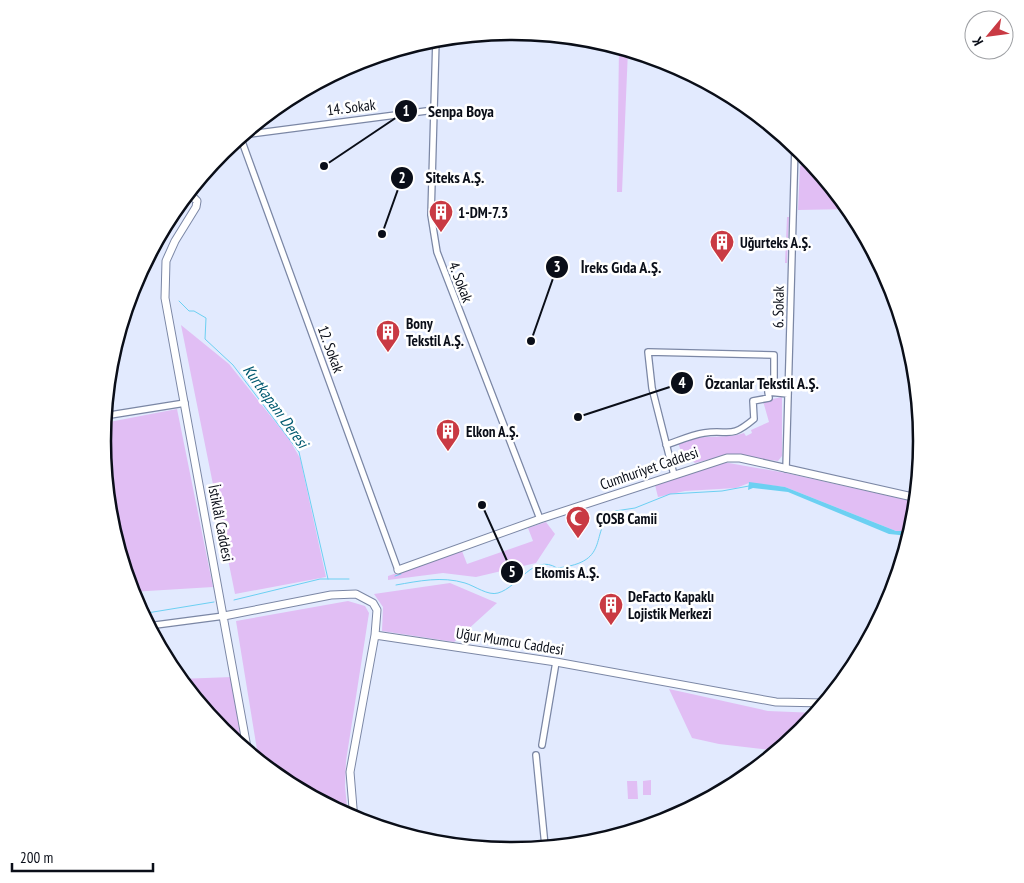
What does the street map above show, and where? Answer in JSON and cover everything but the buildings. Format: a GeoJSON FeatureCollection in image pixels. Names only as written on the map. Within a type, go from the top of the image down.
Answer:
{"type":"FeatureCollection","features":[{"type":"Feature","properties":{"kind":"street","name":"4. Sokak"},"geometry":{"type":"LineString","coordinates":[[436,48],[431,215],[437,252],[540,519]]}},
{"type":"Feature","properties":{"kind":"street","name":"14. Sokak"},"geometry":{"type":"LineString","coordinates":[[254,134],[434,110]]}},
{"type":"Feature","properties":{"kind":"street","name":"12. Sokak"},"geometry":{"type":"LineString","coordinates":[[244,143],[398,570]]}},
{"type":"Feature","properties":{"kind":"street","name":"6. Sokak"},"geometry":{"type":"LineString","coordinates":[[786,469],[795,157]]}},
{"type":"Feature","properties":{"kind":"street","name":"İstiklâl Caddesi"},"geometry":{"type":"LineString","coordinates":[[193,197],[197,201],[196,207],[175,241],[166,261],[164,298],[246,742]]}},
{"type":"Feature","properties":{"kind":"street"},"geometry":{"type":"LineString","coordinates":[[674,475],[652,388],[648,352],[774,355],[774,383]]}},
{"type":"Feature","properties":{"kind":"street"},"geometry":{"type":"LineString","coordinates":[[666,445],[704,433],[728,434],[742,430],[754,419],[753,401],[769,398],[768,392],[788,394]]}},
{"type":"Feature","properties":{"kind":"street"},"geometry":{"type":"LineString","coordinates":[[111,415],[184,403]]}},
{"type":"Feature","properties":{"kind":"street","name":"Cumhuriyet Caddesi"},"geometry":{"type":"LineString","coordinates":[[398,570],[540,519],[732,457],[910,496]]}},
{"type":"Feature","properties":{"kind":"street"},"geometry":{"type":"LineString","coordinates":[[155,625],[224,616],[331,595],[356,594],[373,603],[376,610],[374,635],[350,772],[353,810]]}},
{"type":"Feature","properties":{"kind":"street","name":"Uğur Mumcu Caddesi"},"geometry":{"type":"LineString","coordinates":[[374,635],[556,662],[776,702],[817,703]]}},
{"type":"Feature","properties":{"kind":"street"},"geometry":{"type":"LineString","coordinates":[[542,745],[556,662]]}},
{"type":"Feature","properties":{"kind":"street"},"geometry":{"type":"LineString","coordinates":[[536,755],[545,841]]}},
{"type":"Feature","properties":{"kind":"shaded area"},"geometry":{"type":"Polygon","coordinates":[[[619,55],[628,57],[622,192],[617,192],[619,55]]]}},
{"type":"Feature","properties":{"kind":"shaded area"},"geometry":{"type":"Polygon","coordinates":[[[803,165],[814,177],[840,209],[798,210],[800,166],[803,165]]]}},
{"type":"Feature","properties":{"kind":"shaded area"},"geometry":{"type":"Polygon","coordinates":[[[787,217],[789,217],[787,263],[785,263],[787,217]]]}},
{"type":"Feature","properties":{"kind":"shaded area"},"geometry":{"type":"Polygon","coordinates":[[[181,325],[229,364],[289,439],[300,458],[326,577],[235,594],[181,325]]]}},
{"type":"Feature","properties":{"kind":"shaded area"},"geometry":{"type":"Polygon","coordinates":[[[782,397],[782,456],[778,461],[727,455],[695,463],[681,451],[678,443],[686,440],[744,433],[746,436],[752,433],[751,430],[769,422],[763,401],[782,397]]]}},
{"type":"Feature","properties":{"kind":"shaded area"},"geometry":{"type":"Polygon","coordinates":[[[177,409],[213,587],[140,591],[124,545],[118,520],[111,468],[111,422],[177,409]]]}},
{"type":"Feature","properties":{"kind":"shaded area"},"geometry":{"type":"Polygon","coordinates":[[[723,462],[786,473],[909,500],[903,531],[896,531],[785,487],[749,483],[736,488],[685,491],[658,497],[655,485],[723,462]]]}},
{"type":"Feature","properties":{"kind":"shaded area"},"geometry":{"type":"Polygon","coordinates":[[[546,522],[555,534],[536,563],[476,577],[443,573],[388,580],[388,576],[462,551],[467,564],[533,541],[528,528],[546,522]]]}},
{"type":"Feature","properties":{"kind":"shaded area"},"geometry":{"type":"Polygon","coordinates":[[[450,583],[497,603],[454,642],[382,631],[383,607],[374,594],[450,583]]]}},
{"type":"Feature","properties":{"kind":"shaded area"},"geometry":{"type":"Polygon","coordinates":[[[348,601],[365,606],[369,613],[346,761],[345,786],[347,807],[311,789],[257,751],[236,621],[348,601]]]}},
{"type":"Feature","properties":{"kind":"shaded area"},"geometry":{"type":"Polygon","coordinates":[[[232,677],[241,738],[210,706],[188,679],[232,677]]]}},
{"type":"Feature","properties":{"kind":"shaded area"},"geometry":{"type":"Polygon","coordinates":[[[669,689],[768,711],[808,713],[769,750],[719,744],[692,738],[669,689]]]}},
{"type":"Feature","properties":{"kind":"shaded area"},"geometry":{"type":"Polygon","coordinates":[[[651,780],[651,795],[643,795],[643,781],[651,780]]]}},
{"type":"Feature","properties":{"kind":"shaded area"},"geometry":{"type":"Polygon","coordinates":[[[627,781],[637,781],[638,799],[628,799],[627,781]]]}},
{"type":"Feature","properties":{"kind":"water"},"geometry":{"type":"Polygon","coordinates":[[[749,482],[785,487],[896,531],[903,531],[902,535],[889,534],[788,492],[753,488],[748,490],[749,482]]]}},
{"type":"Feature","properties":{"kind":"waterway","name":"Kurtkapanı Deresi"},"geometry":{"type":"LineString","coordinates":[[179,301],[189,311],[194,311],[206,318],[205,339],[233,365],[299,452],[328,579]]}},
{"type":"Feature","properties":{"kind":"waterway"},"geometry":{"type":"LineString","coordinates":[[396,585],[430,580],[448,580],[465,583],[490,593],[498,593],[506,590],[533,568],[541,565],[557,568],[575,565],[586,559],[593,553],[602,528],[615,511],[635,508],[670,494],[722,491],[749,486]]}},
{"type":"Feature","properties":{"kind":"waterway"},"geometry":{"type":"LineString","coordinates":[[395,576],[401,574]]}},
{"type":"Feature","properties":{"kind":"waterway"},"geometry":{"type":"LineString","coordinates":[[234,600],[320,579],[349,579]]}},
{"type":"Feature","properties":{"kind":"waterway"},"geometry":{"type":"LineString","coordinates":[[149,613],[214,602]]}},
{"type":"Feature","properties":{"kind":"place","name":"Senpa Boya"},"geometry":{"type":"Point","coordinates":[324,166]}},
{"type":"Feature","properties":{"kind":"place","name":"1-DM-7.3"},"geometry":{"type":"Point","coordinates":[441,233]}},
{"type":"Feature","properties":{"kind":"place","name":"Siteks A.Ş."},"geometry":{"type":"Point","coordinates":[382,234]}},
{"type":"Feature","properties":{"kind":"place","name":"Uğurteks A.Ş."},"geometry":{"type":"Point","coordinates":[722,263]}},
{"type":"Feature","properties":{"kind":"place","name":"İreks Gıda A.Ş."},"geometry":{"type":"Point","coordinates":[531,341]}},
{"type":"Feature","properties":{"kind":"place","name":"Bony Tekstil A.Ş."},"geometry":{"type":"Point","coordinates":[388,353]}},
{"type":"Feature","properties":{"kind":"place","name":"Özcanlar Tekstil A.Ş."},"geometry":{"type":"Point","coordinates":[578,417]}},
{"type":"Feature","properties":{"kind":"place","name":"Elkon A.Ş."},"geometry":{"type":"Point","coordinates":[448,452]}},
{"type":"Feature","properties":{"kind":"place","name":"Ekomis A.Ş."},"geometry":{"type":"Point","coordinates":[482,505]}},
{"type":"Feature","properties":{"kind":"place","name":"ÇOSB Camii"},"geometry":{"type":"Point","coordinates":[578,539]}},
{"type":"Feature","properties":{"kind":"place","name":"DeFacto Kapaklı Lojistik Merkezi"},"geometry":{"type":"Point","coordinates":[611,626]}}]}
